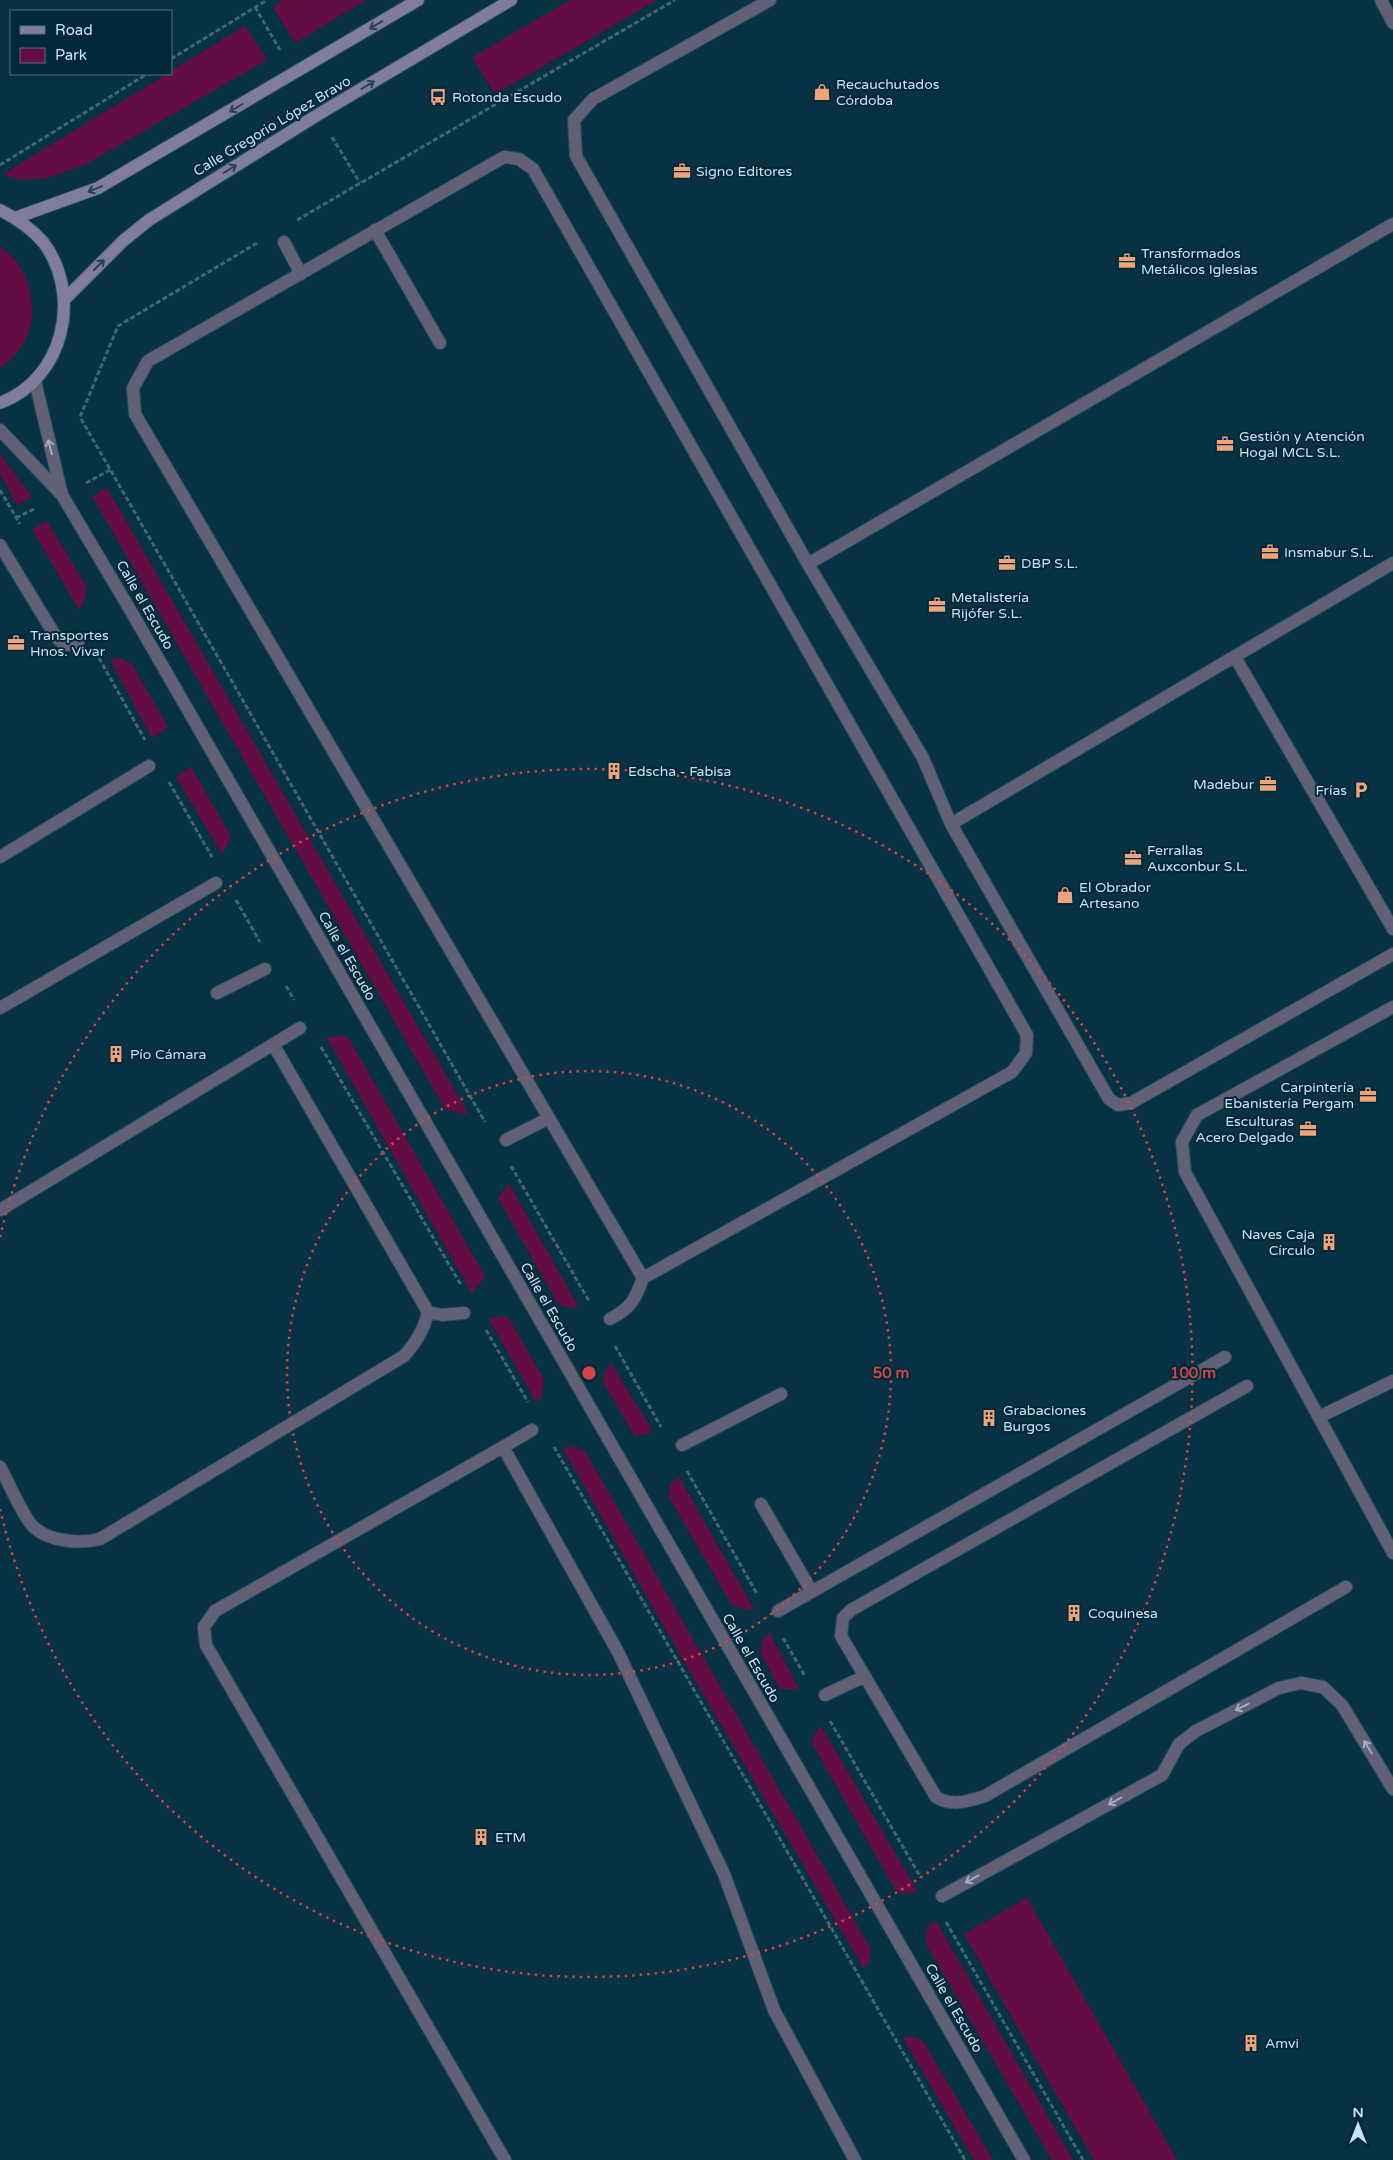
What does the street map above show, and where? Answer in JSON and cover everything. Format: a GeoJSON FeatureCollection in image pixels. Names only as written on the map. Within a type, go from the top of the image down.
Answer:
{"type":"FeatureCollection","features":[{"type":"Feature","properties":{"kind":"main road"},"geometry":{"type":"LineString","coordinates":[[16,218],[98,188],[418,0]]}},
{"type":"Feature","properties":{"kind":"main road","name":"Calle Gregorio López Bravo"},"geometry":{"type":"LineString","coordinates":[[65,300],[123,241],[149,220],[311,119],[511,0]]}},
{"type":"Feature","properties":{"kind":"main road"},"geometry":{"type":"LineString","coordinates":[[0,210],[16,218],[30,229],[47,250],[56,264],[65,300],[60,340],[50,362],[35,381],[12,399],[0,403]]}},
{"type":"Feature","properties":{"kind":"street"},"geometry":{"type":"LineString","coordinates":[[770,0],[593,99],[574,120],[576,156],[808,564],[923,758],[951,824],[1109,1099],[1118,1105],[1131,1103],[1393,954]]}},
{"type":"Feature","properties":{"kind":"street"},"geometry":{"type":"LineString","coordinates":[[1380,0],[1393,23]]}},
{"type":"Feature","properties":{"kind":"street"},"geometry":{"type":"LineString","coordinates":[[610,1319],[626,1310],[636,1298],[643,1278],[1012,1072],[1026,1053],[1027,1035],[532,169],[519,159],[504,157],[148,361],[133,388],[135,414],[643,1278]]}},
{"type":"Feature","properties":{"kind":"street"},"geometry":{"type":"LineString","coordinates":[[808,564],[1393,224]]}},
{"type":"Feature","properties":{"kind":"street"},"geometry":{"type":"LineString","coordinates":[[375,230],[440,343]]}},
{"type":"Feature","properties":{"kind":"street"},"geometry":{"type":"LineString","coordinates":[[284,242],[301,274]]}},
{"type":"Feature","properties":{"kind":"street","name":"Calle el Escudo"},"geometry":{"type":"LineString","coordinates":[[35,381],[62,495]]}},
{"type":"Feature","properties":{"kind":"street","name":"Calle el Escudo"},"geometry":{"type":"LineString","coordinates":[[0,430],[62,495],[1024,2160]]}},
{"type":"Feature","properties":{"kind":"street"},"geometry":{"type":"LineString","coordinates":[[0,546],[56,637],[62,644],[71,645],[78,642]]}},
{"type":"Feature","properties":{"kind":"street"},"geometry":{"type":"LineString","coordinates":[[951,824],[1393,563]]}},
{"type":"Feature","properties":{"kind":"street"},"geometry":{"type":"LineString","coordinates":[[1234,657],[1393,929]]}},
{"type":"Feature","properties":{"kind":"street"},"geometry":{"type":"LineString","coordinates":[[0,857],[149,766]]}},
{"type":"Feature","properties":{"kind":"street"},"geometry":{"type":"LineString","coordinates":[[0,1008],[216,883]]}},
{"type":"Feature","properties":{"kind":"street"},"geometry":{"type":"LineString","coordinates":[[217,993],[264,969]]}},
{"type":"Feature","properties":{"kind":"street"},"geometry":{"type":"LineString","coordinates":[[1393,1007],[1197,1115],[1182,1142],[1185,1172],[1393,1553]]}},
{"type":"Feature","properties":{"kind":"street"},"geometry":{"type":"LineString","coordinates":[[0,1210],[300,1028]]}},
{"type":"Feature","properties":{"kind":"street"},"geometry":{"type":"LineString","coordinates":[[0,1467],[31,1524],[64,1541],[82,1543],[100,1539],[404,1356],[417,1341],[425,1325],[428,1312],[274,1044]]}},
{"type":"Feature","properties":{"kind":"street"},"geometry":{"type":"LineString","coordinates":[[506,1140],[549,1118]]}},
{"type":"Feature","properties":{"kind":"street"},"geometry":{"type":"LineString","coordinates":[[428,1312],[442,1315],[464,1313]]}},
{"type":"Feature","properties":{"kind":"street"},"geometry":{"type":"LineString","coordinates":[[778,1612],[1225,1357]]}},
{"type":"Feature","properties":{"kind":"street"},"geometry":{"type":"LineString","coordinates":[[1319,1417],[1393,1382]]}},
{"type":"Feature","properties":{"kind":"street"},"geometry":{"type":"LineString","coordinates":[[1248,1386],[851,1610],[843,1618],[841,1636],[936,1797],[945,1802],[962,1802],[985,1796],[1346,1587]]}},
{"type":"Feature","properties":{"kind":"street"},"geometry":{"type":"LineString","coordinates":[[682,1444],[781,1394]]}},
{"type":"Feature","properties":{"kind":"street"},"geometry":{"type":"LineString","coordinates":[[505,2160],[206,1645],[204,1627],[215,1612],[532,1430]]}},
{"type":"Feature","properties":{"kind":"street"},"geometry":{"type":"LineString","coordinates":[[503,1447],[618,1652],[724,1874],[774,2010],[855,2160]]}},
{"type":"Feature","properties":{"kind":"street"},"geometry":{"type":"LineString","coordinates":[[761,1504],[812,1592]]}},
{"type":"Feature","properties":{"kind":"street"},"geometry":{"type":"LineString","coordinates":[[825,1695],[863,1676]]}},
{"type":"Feature","properties":{"kind":"street"},"geometry":{"type":"LineString","coordinates":[[942,1896],[1162,1775],[1179,1744],[1196,1731],[1279,1688],[1301,1683],[1322,1687],[1342,1705],[1393,1789]]}},
{"type":"Feature","properties":{"kind":"path"},"geometry":{"type":"LineString","coordinates":[[172,58],[267,0]]}},
{"type":"Feature","properties":{"kind":"path"},"geometry":{"type":"LineString","coordinates":[[294,222],[675,0]]}},
{"type":"Feature","properties":{"kind":"path"},"geometry":{"type":"LineString","coordinates":[[0,165],[145,75]]}},
{"type":"Feature","properties":{"kind":"path"},"geometry":{"type":"LineString","coordinates":[[110,470],[80,417],[118,326],[261,241]]}},
{"type":"Feature","properties":{"kind":"path"},"geometry":{"type":"LineString","coordinates":[[0,490],[22,526]]}},
{"type":"Feature","properties":{"kind":"path"},"geometry":{"type":"LineString","coordinates":[[96,653],[148,745]]}},
{"type":"Feature","properties":{"kind":"path"},"geometry":{"type":"LineString","coordinates":[[167,778],[215,862]]}},
{"type":"Feature","properties":{"kind":"path"},"geometry":{"type":"LineString","coordinates":[[233,894],[264,948]]}},
{"type":"Feature","properties":{"kind":"path"},"geometry":{"type":"LineString","coordinates":[[283,981],[298,1007]]}},
{"type":"Feature","properties":{"kind":"path"},"geometry":{"type":"LineString","coordinates":[[318,1040],[465,1292]]}},
{"type":"Feature","properties":{"kind":"path"},"geometry":{"type":"LineString","coordinates":[[484,1325],[532,1408]]}},
{"type":"Feature","properties":{"kind":"path"},"geometry":{"type":"LineString","coordinates":[[552,1442],[965,2160]]}},
{"type":"Feature","properties":{"kind":"green space"},"geometry":{"type":"Polygon","coordinates":[[[283,0],[366,0],[295,43],[273,7],[283,0]]]}},
{"type":"Feature","properties":{"kind":"green space"},"geometry":{"type":"Polygon","coordinates":[[[570,0],[657,0],[495,94],[472,57],[570,0]]]}},
{"type":"Feature","properties":{"kind":"green space"},"geometry":{"type":"Polygon","coordinates":[[[245,26],[267,60],[85,165],[44,179],[17,179],[3,174],[165,75],[172,75],[172,70],[245,26]]]}},
{"type":"Feature","properties":{"kind":"green space"},"geometry":{"type":"Polygon","coordinates":[[[0,247],[10,254],[25,276],[32,302],[32,315],[30,328],[23,344],[14,356],[0,368],[0,247]]]}},
{"type":"Feature","properties":{"kind":"green space"},"geometry":{"type":"Polygon","coordinates":[[[0,454],[32,497],[17,505],[0,474],[0,454]]]}},
{"type":"Feature","properties":{"kind":"green space"},"geometry":{"type":"Polygon","coordinates":[[[107,488],[469,1115],[445,1109],[92,496],[107,488]]]}},
{"type":"Feature","properties":{"kind":"green space"},"geometry":{"type":"Polygon","coordinates":[[[47,521],[86,586],[86,596],[79,610],[32,529],[47,521]]]}},
{"type":"Feature","properties":{"kind":"green space"},"geometry":{"type":"Polygon","coordinates":[[[117,657],[132,664],[168,727],[152,738],[110,660],[117,657]]]}},
{"type":"Feature","properties":{"kind":"green space"},"geometry":{"type":"Polygon","coordinates":[[[191,767],[231,836],[222,854],[176,777],[191,767]]]}},
{"type":"Feature","properties":{"kind":"green space"},"geometry":{"type":"Polygon","coordinates":[[[348,1037],[485,1276],[472,1294],[327,1038],[348,1037]]]}},
{"type":"Feature","properties":{"kind":"green space"},"geometry":{"type":"Polygon","coordinates":[[[509,1184],[579,1307],[568,1308],[558,1304],[498,1198],[509,1184]]]}},
{"type":"Feature","properties":{"kind":"green space"},"geometry":{"type":"Polygon","coordinates":[[[501,1316],[508,1317],[544,1379],[541,1399],[536,1402],[489,1319],[501,1316]]]}},
{"type":"Feature","properties":{"kind":"green space"},"geometry":{"type":"Polygon","coordinates":[[[611,1363],[652,1430],[646,1434],[635,1436],[604,1384],[603,1375],[611,1363]]]}},
{"type":"Feature","properties":{"kind":"green space"},"geometry":{"type":"Polygon","coordinates":[[[569,1446],[585,1451],[871,1949],[870,1959],[864,1969],[675,1646],[563,1449],[569,1446]]]}},
{"type":"Feature","properties":{"kind":"green space"},"geometry":{"type":"Polygon","coordinates":[[[679,1477],[754,1609],[747,1610],[732,1605],[669,1497],[670,1484],[679,1477]]]}},
{"type":"Feature","properties":{"kind":"green space"},"geometry":{"type":"Polygon","coordinates":[[[769,1632],[799,1689],[780,1689],[760,1652],[763,1640],[769,1632]]]}},
{"type":"Feature","properties":{"kind":"green space"},"geometry":{"type":"Polygon","coordinates":[[[821,1726],[918,1892],[904,1894],[896,1891],[812,1743],[813,1737],[821,1726]]]}},
{"type":"Feature","properties":{"kind":"green space"},"geometry":{"type":"Polygon","coordinates":[[[1027,1898],[1177,2160],[1094,2160],[964,1934],[1027,1898]]]}},
{"type":"Feature","properties":{"kind":"green space"},"geometry":{"type":"Polygon","coordinates":[[[936,1921],[1073,2160],[1052,2160],[926,1944],[926,1930],[936,1921]]]}},
{"type":"Feature","properties":{"kind":"green space"},"geometry":{"type":"Polygon","coordinates":[[[912,2036],[923,2041],[993,2160],[974,2160],[903,2038],[912,2036]]]}},
{"type":"Feature","properties":{"kind":"place","name":"Recauchutados Córdoba"},"geometry":{"type":"Point","coordinates":[822,92]}},
{"type":"Feature","properties":{"kind":"place","name":"Rotonda Escudo"},"geometry":{"type":"Point","coordinates":[438,97]}},
{"type":"Feature","properties":{"kind":"place","name":"Signo Editores"},"geometry":{"type":"Point","coordinates":[682,171]}},
{"type":"Feature","properties":{"kind":"place","name":"Transformados Metálicos Iglesias"},"geometry":{"type":"Point","coordinates":[1127,261]}},
{"type":"Feature","properties":{"kind":"place","name":"Gestión y Atención Hogal MCL S.L."},"geometry":{"type":"Point","coordinates":[1225,444]}},
{"type":"Feature","properties":{"kind":"place","name":"Insmabur S.L."},"geometry":{"type":"Point","coordinates":[1270,552]}},
{"type":"Feature","properties":{"kind":"place","name":"DBP S.L."},"geometry":{"type":"Point","coordinates":[1007,563]}},
{"type":"Feature","properties":{"kind":"place","name":"Metalistería Rijófer S.L."},"geometry":{"type":"Point","coordinates":[937,605]}},
{"type":"Feature","properties":{"kind":"place","name":"Transportes Hnos. Vivar"},"geometry":{"type":"Point","coordinates":[16,643]}},
{"type":"Feature","properties":{"kind":"place","name":"Edscha - Fabisa"},"geometry":{"type":"Point","coordinates":[614,771]}},
{"type":"Feature","properties":{"kind":"place","name":"Madebur"},"geometry":{"type":"Point","coordinates":[1268,784]}},
{"type":"Feature","properties":{"kind":"place","name":"Frías"},"geometry":{"type":"Point","coordinates":[1361,790]}},
{"type":"Feature","properties":{"kind":"place","name":"Ferrallas Auxconbur S.L."},"geometry":{"type":"Point","coordinates":[1133,858]}},
{"type":"Feature","properties":{"kind":"place","name":"El Obrador Artesano"},"geometry":{"type":"Point","coordinates":[1065,895]}},
{"type":"Feature","properties":{"kind":"place","name":"Pío Cámara"},"geometry":{"type":"Point","coordinates":[116,1054]}},
{"type":"Feature","properties":{"kind":"place","name":"Carpintería Ebanistería Pergam"},"geometry":{"type":"Point","coordinates":[1368,1095]}},
{"type":"Feature","properties":{"kind":"place","name":"Esculturas Acero Delgado"},"geometry":{"type":"Point","coordinates":[1308,1129]}},
{"type":"Feature","properties":{"kind":"place","name":"Naves Caja Círculo"},"geometry":{"type":"Point","coordinates":[1329,1242]}},
{"type":"Feature","properties":{"kind":"place","name":"Grabaciones Burgos"},"geometry":{"type":"Point","coordinates":[989,1418]}},
{"type":"Feature","properties":{"kind":"place","name":"Coquinesa"},"geometry":{"type":"Point","coordinates":[1074,1613]}},
{"type":"Feature","properties":{"kind":"place","name":"ETM"},"geometry":{"type":"Point","coordinates":[481,1837]}},
{"type":"Feature","properties":{"kind":"place","name":"Amvi"},"geometry":{"type":"Point","coordinates":[1251,2043]}}]}
